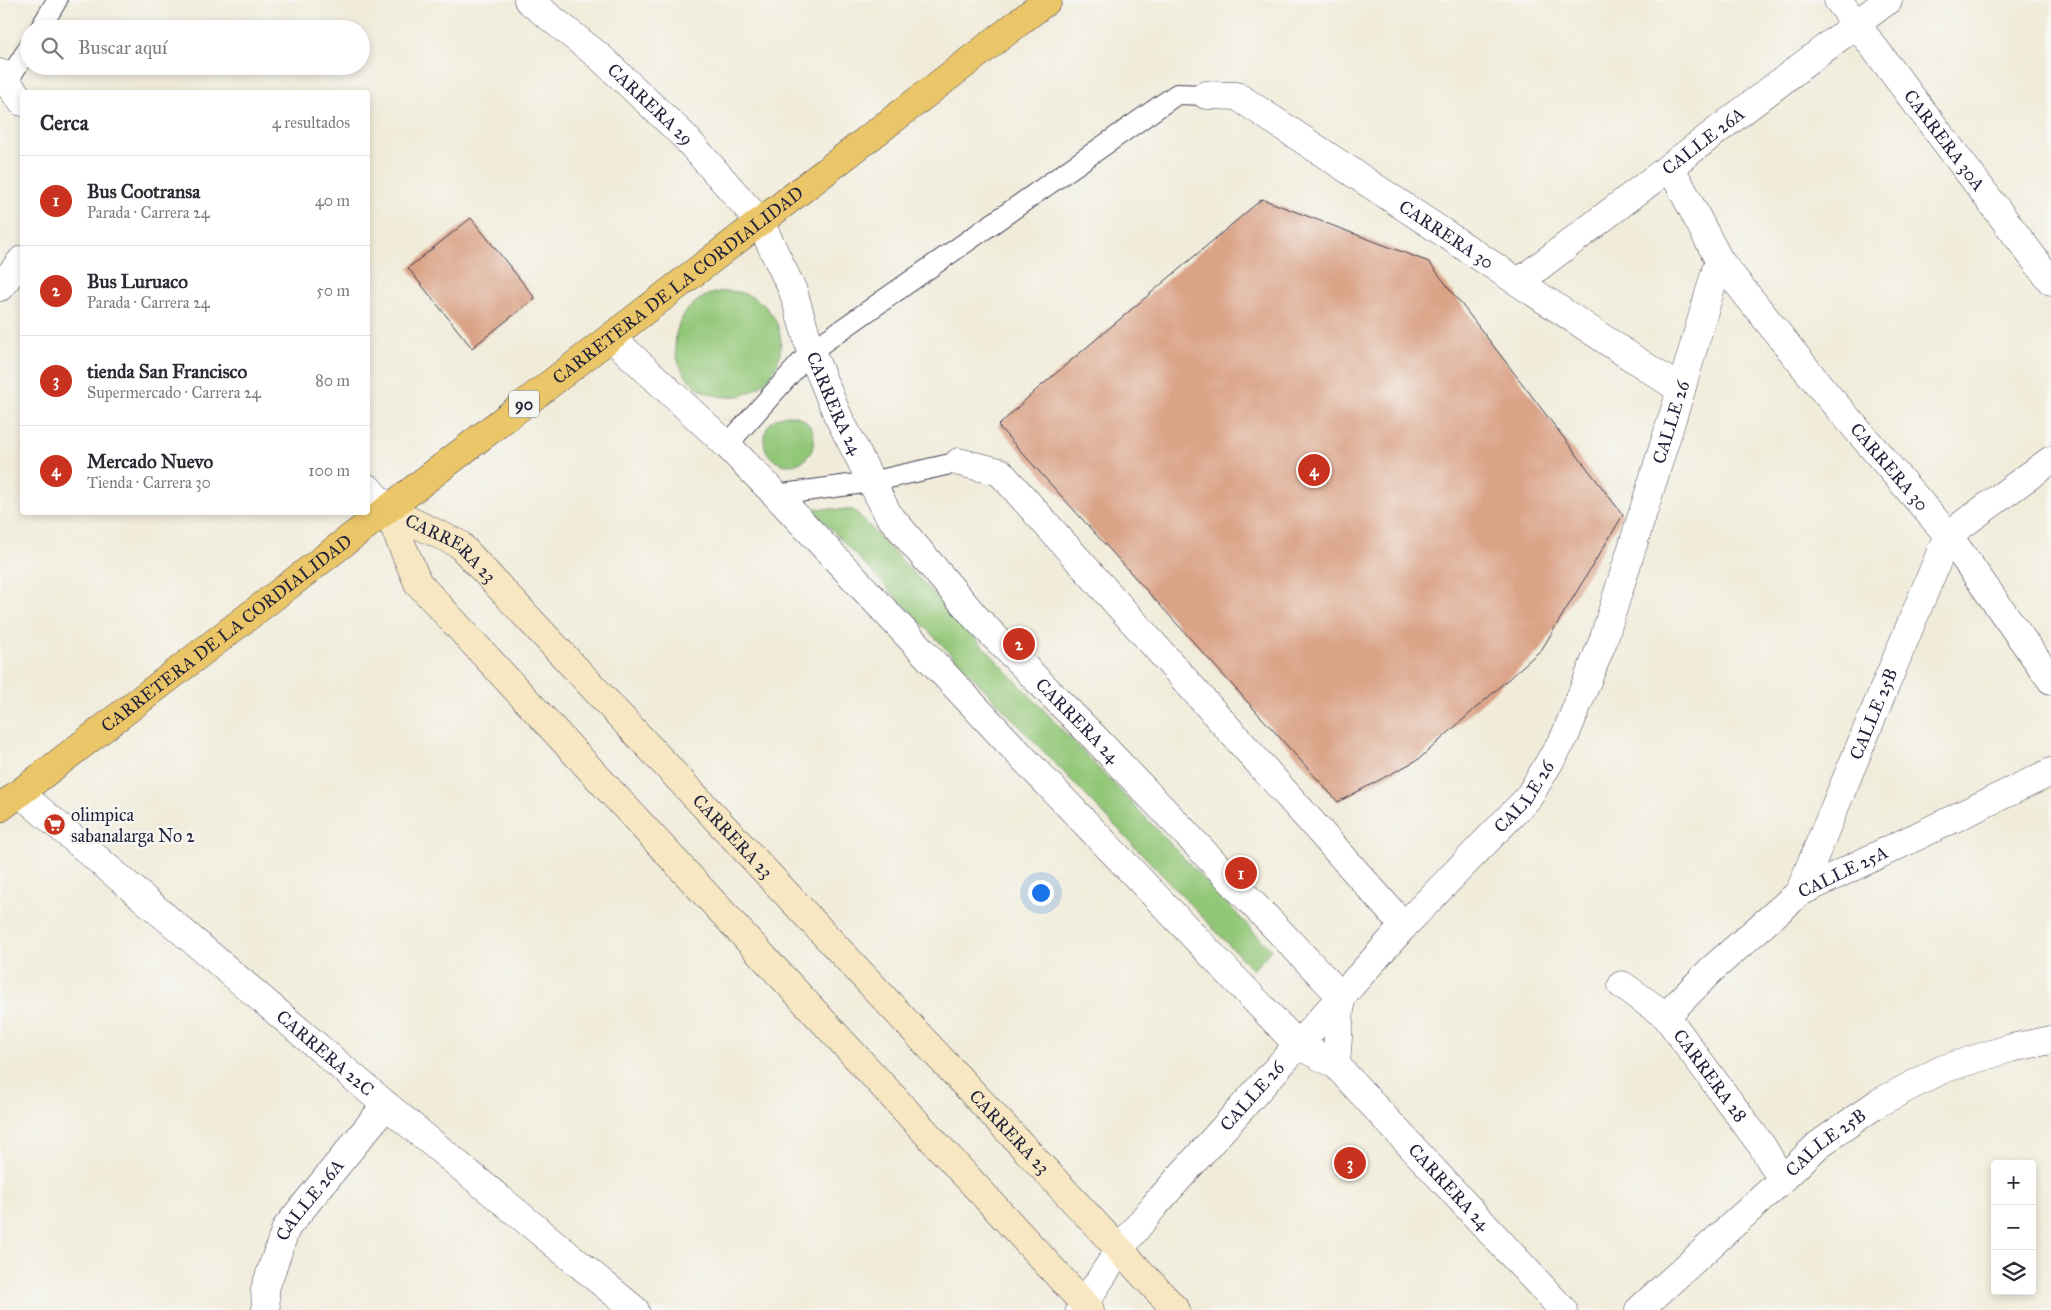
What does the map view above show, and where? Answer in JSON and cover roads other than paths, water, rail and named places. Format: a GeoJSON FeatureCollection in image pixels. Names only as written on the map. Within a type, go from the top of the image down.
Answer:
{"type":"FeatureCollection","features":[{"type":"Feature","properties":{"kind":"highway","name":"CARRETERA DE LA CORDIALIDAD"},"geometry":{"type":"LineString","coordinates":[[10,800],[1048,0]]}},
{"type":"Feature","properties":{"kind":"street","name":"CARRERA 29"},"geometry":{"type":"LineString","coordinates":[[528,0],[600,57],[684,136],[760,222]]}},
{"type":"Feature","properties":{"kind":"street","name":"CARRERA 30A"},"geometry":{"type":"LineString","coordinates":[[1838,0],[2051,281]]}},
{"type":"Feature","properties":{"kind":"street","name":"CALLE 26A"},"geometry":{"type":"LineString","coordinates":[[1519,282],[1888,0]]}},
{"type":"Feature","properties":{"kind":"street","name":"CARRERA 30"},"geometry":{"type":"LineString","coordinates":[[1206,95],[1237,96],[1681,390]]}},
{"type":"Feature","properties":{"kind":"street"},"geometry":{"type":"LineString","coordinates":[[1670,166],[1719,260]]}},
{"type":"Feature","properties":{"kind":"street","name":"CARRERA 24"},"geometry":{"type":"LineString","coordinates":[[760,222],[793,291],[811,351],[837,414],[888,514],[976,619],[1093,736],[1341,996]]}},
{"type":"Feature","properties":{"kind":"street","name":"CARRERA 30"},"geometry":{"type":"LineString","coordinates":[[1719,260],[1823,390],[1948,535],[2051,680]]}},
{"type":"Feature","properties":{"kind":"street","name":"CALLE 26"},"geometry":{"type":"LineString","coordinates":[[1085,1308],[1120,1249],[1155,1205],[1404,926],[1528,798],[1564,736],[1603,641],[1681,390],[1719,260]]}},
{"type":"Feature","properties":{"kind":"street"},"geometry":{"type":"LineString","coordinates":[[0,287],[20,262]]}},
{"type":"Feature","properties":{"kind":"street","name":"CARRERA 24"},"geometry":{"type":"LineString","coordinates":[[611,337],[727,445],[776,495],[1006,740],[1298,1045],[1336,1065],[1563,1310]]}},
{"type":"Feature","properties":{"kind":"street"},"geometry":{"type":"LineString","coordinates":[[1948,535],[2051,460]]}},
{"type":"Feature","properties":{"kind":"street"},"geometry":{"type":"LineString","coordinates":[[958,462],[1000,472],[1404,926]]}},
{"type":"Feature","properties":{"kind":"street"},"geometry":{"type":"LineString","coordinates":[[370,490],[387,510]]}},
{"type":"Feature","properties":{"kind":"street","name":"CARRERA 23"},"geometry":{"type":"LineString","coordinates":[[387,510],[459,544],[1176,1310]]}},
{"type":"Feature","properties":{"kind":"street","name":"CARRERA 23"},"geometry":{"type":"LineString","coordinates":[[387,510],[418,583],[1085,1308]]}},
{"type":"Feature","properties":{"kind":"street","name":"CALLE 25B"},"geometry":{"type":"LineString","coordinates":[[1800,893],[1948,535]]}},
{"type":"Feature","properties":{"kind":"street","name":"CALLE 25A"},"geometry":{"type":"LineString","coordinates":[[1666,1016],[1711,970],[1800,893],[2051,772]]}},
{"type":"Feature","properties":{"kind":"street","name":"CARRERA 22C"},"geometry":{"type":"LineString","coordinates":[[10,800],[635,1310]]}},
{"type":"Feature","properties":{"kind":"street","name":"CARRERA 28"},"geometry":{"type":"LineString","coordinates":[[1622,985],[1666,1016],[1762,1146],[1782,1180]]}},
{"type":"Feature","properties":{"kind":"street"},"geometry":{"type":"LineString","coordinates":[[1336,1065],[1341,996]]}},
{"type":"Feature","properties":{"kind":"street","name":"CALLE 25B"},"geometry":{"type":"LineString","coordinates":[[1639,1310],[1818,1145],[1878,1103],[1943,1069],[2012,1048],[2051,1040]]}},
{"type":"Feature","properties":{"kind":"street","name":"CALLE 26A"},"geometry":{"type":"LineString","coordinates":[[266,1310],[265,1290],[286,1228],[386,1105]]}},
{"type":"Feature","properties":{"kind":"lane"},"geometry":{"type":"LineString","coordinates":[[45,20],[57,0]]}},
{"type":"Feature","properties":{"kind":"lane"},"geometry":{"type":"LineString","coordinates":[[10,86],[20,65]]}},
{"type":"Feature","properties":{"kind":"lane"},"geometry":{"type":"LineString","coordinates":[[727,445],[811,351],[1177,94],[1206,95]]}},
{"type":"Feature","properties":{"kind":"lane"},"geometry":{"type":"LineString","coordinates":[[776,495],[871,482],[958,462]]}},
{"type":"Feature","properties":{"kind":"place","name":"Mercado Nuevo"},"geometry":{"type":"Point","coordinates":[1314,470]}},
{"type":"Feature","properties":{"kind":"place","name":"Bus Luruaco"},"geometry":{"type":"Point","coordinates":[1019,644]}},
{"type":"Feature","properties":{"kind":"place","name":"olimpica sabanalarga No 2"},"geometry":{"type":"Point","coordinates":[55,825]}},
{"type":"Feature","properties":{"kind":"place","name":"Bus Cootransa"},"geometry":{"type":"Point","coordinates":[1241,873]}},
{"type":"Feature","properties":{"kind":"place","name":"tienda San Francisco"},"geometry":{"type":"Point","coordinates":[1350,1163]}}]}
